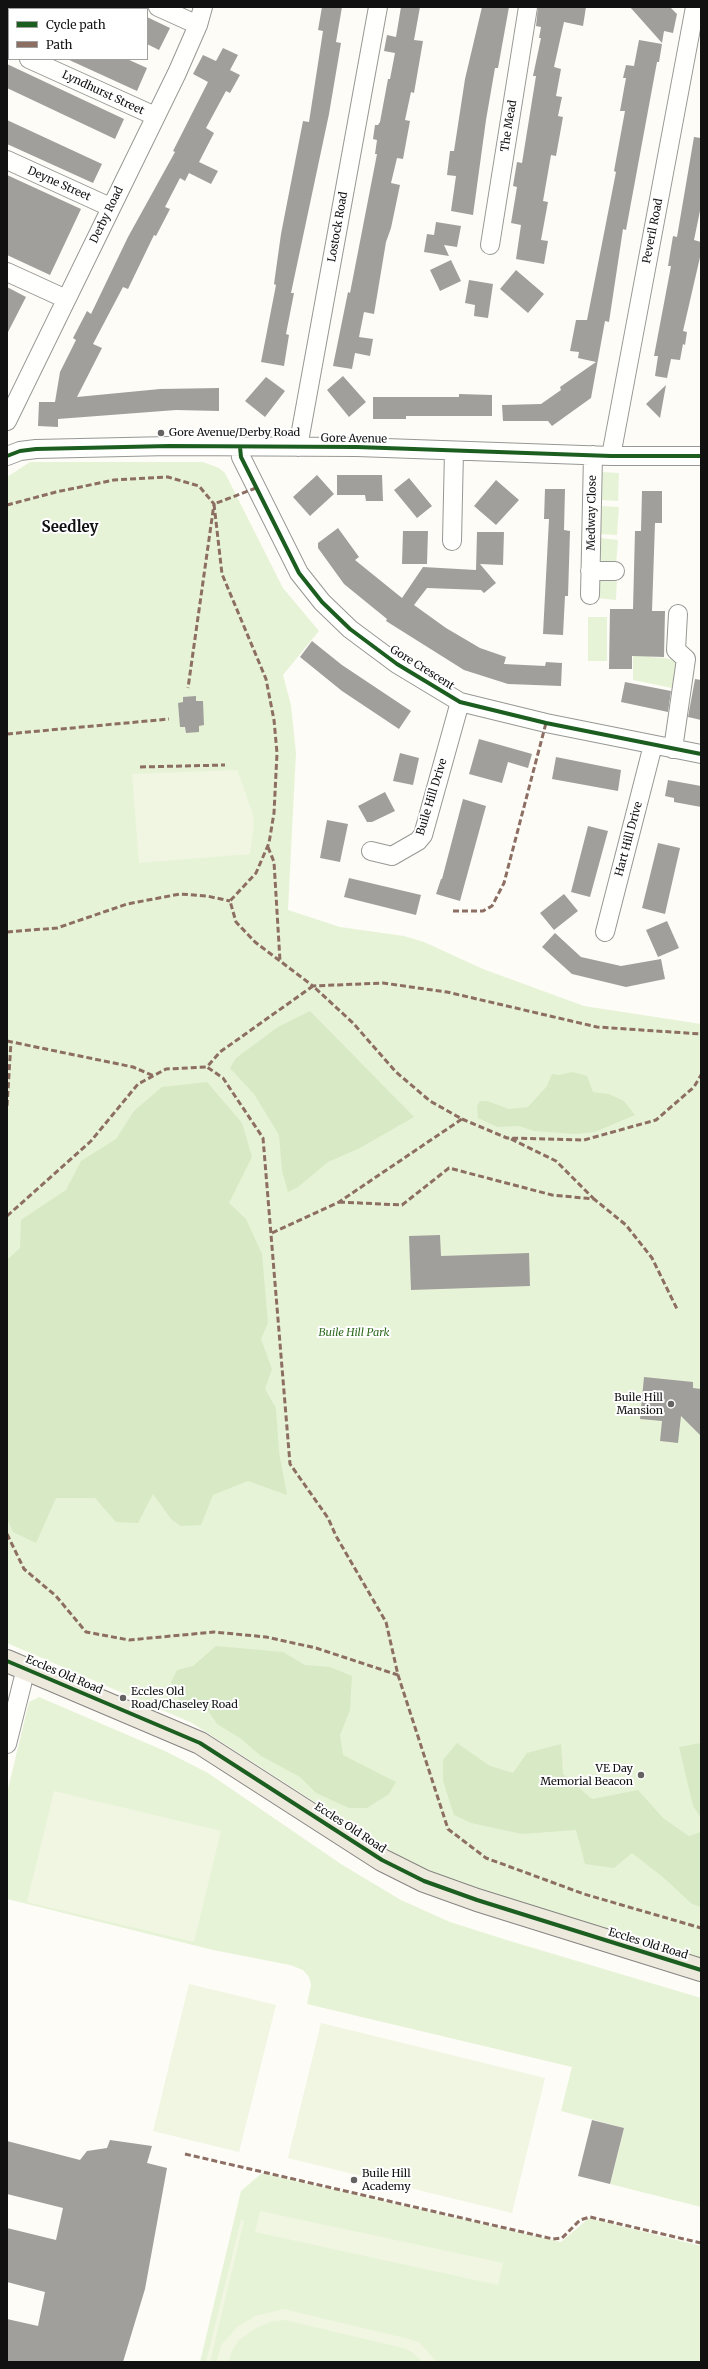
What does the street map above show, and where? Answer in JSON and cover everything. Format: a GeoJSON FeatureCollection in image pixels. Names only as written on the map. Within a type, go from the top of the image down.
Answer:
{"type":"FeatureCollection","features":[{"type":"Feature","properties":{"kind":"main road","name":"Eccles Old Road"},"geometry":{"type":"LineString","coordinates":[[16,1665],[200,1743],[382,1860],[424,1881],[477,1900],[701,1970]]}},
{"type":"Feature","properties":{"kind":"street"},"geometry":{"type":"LineString","coordinates":[[158,7],[198,25]]}},
{"type":"Feature","properties":{"kind":"street","name":"Derby Road"},"geometry":{"type":"LineString","coordinates":[[7,421],[11,400],[66,299],[198,25],[203,7]]}},
{"type":"Feature","properties":{"kind":"street","name":"Lostock Road"},"geometry":{"type":"LineString","coordinates":[[298,447],[378,7]]}},
{"type":"Feature","properties":{"kind":"street","name":"The Mead"},"geometry":{"type":"LineString","coordinates":[[490,244],[528,7]]}},
{"type":"Feature","properties":{"kind":"street","name":"Peveril Road"},"geometry":{"type":"LineString","coordinates":[[602,456],[695,7]]}},
{"type":"Feature","properties":{"kind":"street","name":"Lyndhurst Street"},"geometry":{"type":"LineString","coordinates":[[31,60],[155,116]]}},
{"type":"Feature","properties":{"kind":"street","name":"Deyne Street"},"geometry":{"type":"LineString","coordinates":[[7,160],[110,207]]}},
{"type":"Feature","properties":{"kind":"street"},"geometry":{"type":"LineString","coordinates":[[7,272],[66,299]]}},
{"type":"Feature","properties":{"kind":"street","name":"Gore Crescent"},"geometry":{"type":"LineString","coordinates":[[240,447],[241,457],[269,516],[299,573],[322,602],[350,629],[371,646],[418,678],[460,702],[653,745],[701,754]]}},
{"type":"Feature","properties":{"kind":"street","name":"Gore Avenue"},"geometry":{"type":"LineString","coordinates":[[7,456],[20,451],[43,449],[298,447],[602,456],[701,456]]}},
{"type":"Feature","properties":{"kind":"street"},"geometry":{"type":"LineString","coordinates":[[452,541],[454,451]]}},
{"type":"Feature","properties":{"kind":"street","name":"Medway Close"},"geometry":{"type":"LineString","coordinates":[[590,595],[590,571],[602,456]]}},
{"type":"Feature","properties":{"kind":"street"},"geometry":{"type":"LineString","coordinates":[[590,571],[615,571]]}},
{"type":"Feature","properties":{"kind":"street"},"geometry":{"type":"LineString","coordinates":[[673,749],[686,660],[676,650],[678,614]]}},
{"type":"Feature","properties":{"kind":"street","name":"Buile Hill Drive"},"geometry":{"type":"LineString","coordinates":[[371,851],[392,856],[418,842],[423,835],[460,702]]}},
{"type":"Feature","properties":{"kind":"street","name":"Hart Hill Drive"},"geometry":{"type":"LineString","coordinates":[[605,932],[653,745]]}},
{"type":"Feature","properties":{"kind":"street"},"geometry":{"type":"LineString","coordinates":[[7,1744],[16,1665]]}},
{"type":"Feature","properties":{"kind":"green space","name":"Buile Hill Park"},"geometry":{"type":"Polygon","coordinates":[[[30,462],[203,462],[219,468],[225,473],[283,588],[319,631],[283,675],[291,705],[296,753],[288,910],[340,927],[404,936],[424,942],[483,969],[584,1006],[701,1024],[701,1960],[430,1876],[192,1723],[7,1643],[7,477],[30,462]]]}},
{"type":"Feature","properties":{"kind":"green space"},"geometry":{"type":"Polygon","coordinates":[[[602,472],[619,473],[618,501],[601,500],[602,472]]]}},
{"type":"Feature","properties":{"kind":"green space"},"geometry":{"type":"Polygon","coordinates":[[[602,506],[619,507],[617,535],[600,534],[602,506]]]}},
{"type":"Feature","properties":{"kind":"green space"},"geometry":{"type":"Polygon","coordinates":[[[600,538],[618,540],[616,565],[604,563],[599,558],[600,538]]]}},
{"type":"Feature","properties":{"kind":"green space"},"geometry":{"type":"Polygon","coordinates":[[[603,578],[617,578],[616,600],[596,598],[597,584],[603,578]]]}},
{"type":"Feature","properties":{"kind":"green space"},"geometry":{"type":"Polygon","coordinates":[[[633,610],[652,611],[650,657],[665,658],[684,663],[682,690],[633,680],[633,610]]]}},
{"type":"Feature","properties":{"kind":"green space"},"geometry":{"type":"Polygon","coordinates":[[[588,617],[607,617],[607,661],[588,661],[588,617]]]}},
{"type":"Feature","properties":{"kind":"green space"},"geometry":{"type":"Polygon","coordinates":[[[237,770],[253,814],[254,824],[250,854],[139,863],[132,774],[237,770]]]}},
{"type":"Feature","properties":{"kind":"green space"},"geometry":{"type":"Polygon","coordinates":[[[310,1011],[414,1117],[360,1148],[328,1162],[298,1187],[288,1192],[282,1171],[279,1135],[254,1094],[230,1068],[236,1058],[278,1027],[310,1011]]]}},
{"type":"Feature","properties":{"kind":"green space"},"geometry":{"type":"Polygon","coordinates":[[[573,1072],[587,1076],[593,1092],[609,1094],[624,1101],[635,1115],[595,1132],[575,1134],[534,1131],[519,1126],[497,1127],[478,1118],[477,1106],[480,1101],[487,1101],[509,1109],[528,1107],[547,1086],[552,1074],[559,1075],[573,1072]]]}},
{"type":"Feature","properties":{"kind":"green space"},"geometry":{"type":"Polygon","coordinates":[[[207,1082],[242,1123],[252,1157],[229,1203],[246,1219],[262,1254],[268,1323],[261,1339],[272,1369],[265,1389],[276,1408],[279,1452],[287,1495],[248,1481],[213,1495],[201,1525],[181,1526],[171,1519],[153,1494],[138,1523],[116,1522],[95,1498],[56,1498],[36,1543],[13,1532],[7,1519],[7,1260],[20,1248],[21,1220],[66,1190],[81,1161],[116,1139],[134,1111],[162,1087],[207,1082]]]}},
{"type":"Feature","properties":{"kind":"green space"},"geometry":{"type":"Polygon","coordinates":[[[216,1646],[283,1652],[305,1665],[330,1667],[352,1676],[350,1710],[340,1735],[343,1755],[396,1782],[389,1794],[367,1808],[349,1808],[316,1793],[300,1777],[261,1756],[240,1738],[217,1724],[205,1706],[181,1704],[171,1682],[177,1670],[193,1666],[216,1646]]]}},
{"type":"Feature","properties":{"kind":"green space"},"geometry":{"type":"Polygon","coordinates":[[[39,1697],[165,1751],[208,1773],[341,1864],[401,1900],[450,1922],[701,1998],[701,2207],[610,2184],[624,2128],[561,2111],[572,2067],[307,2004],[311,1985],[309,1977],[303,1970],[290,1965],[213,1950],[7,1899],[7,1793],[29,1702],[39,1697]]]}},
{"type":"Feature","properties":{"kind":"green space"},"geometry":{"type":"Polygon","coordinates":[[[457,1743],[490,1766],[513,1773],[527,1753],[561,1744],[563,1774],[592,1799],[638,1790],[663,1818],[689,1836],[701,1832],[701,1907],[692,1904],[664,1878],[632,1853],[614,1868],[585,1864],[576,1830],[522,1834],[471,1823],[454,1815],[443,1781],[443,1760],[457,1743]]]}},
{"type":"Feature","properties":{"kind":"green space"},"geometry":{"type":"Polygon","coordinates":[[[701,1743],[701,1818],[693,1806],[679,1747],[701,1743]]]}},
{"type":"Feature","properties":{"kind":"green space"},"geometry":{"type":"Polygon","coordinates":[[[54,1791],[221,1831],[194,1942],[27,1902],[54,1791]]]}},
{"type":"Feature","properties":{"kind":"green space"},"geometry":{"type":"Polygon","coordinates":[[[189,1984],[276,2005],[239,2152],[153,2131],[189,1984]]]}},
{"type":"Feature","properties":{"kind":"green space"},"geometry":{"type":"Polygon","coordinates":[[[321,2023],[545,2078],[512,2213],[288,2158],[321,2023]]]}},
{"type":"Feature","properties":{"kind":"green space"},"geometry":{"type":"Polygon","coordinates":[[[262,2173],[561,2242],[589,2218],[701,2246],[701,2362],[200,2362],[241,2191],[262,2173]]]}},
{"type":"Feature","properties":{"kind":"green space"},"geometry":{"type":"Polygon","coordinates":[[[260,2211],[503,2263],[498,2285],[255,2232],[260,2211]]]}},
{"type":"Feature","properties":{"kind":"green space"},"geometry":{"type":"Polygon","coordinates":[[[241,2220],[244,2221],[210,2362],[206,2362],[241,2220]]]}},
{"type":"Feature","properties":{"kind":"green space"},"geometry":{"type":"Polygon","coordinates":[[[283,2309],[409,2339],[420,2343],[437,2362],[423,2362],[412,2352],[403,2348],[285,2320],[273,2321],[256,2328],[240,2339],[234,2347],[228,2362],[216,2362],[222,2344],[237,2327],[255,2316],[283,2309]]]}},
{"type":"Feature","properties":{"kind":"building"},"geometry":{"type":"Polygon","coordinates":[[[322,7],[342,7],[336,42],[341,43],[329,114],[291,293],[294,293],[286,334],[289,335],[284,366],[261,362],[276,285],[274,284],[281,234],[303,121],[309,122],[323,31],[318,30],[322,7]]]}},
{"type":"Feature","properties":{"kind":"building"},"geometry":{"type":"Polygon","coordinates":[[[401,7],[420,7],[414,40],[423,41],[414,93],[411,92],[405,120],[410,121],[403,159],[397,158],[391,183],[400,185],[391,228],[386,242],[374,314],[364,312],[359,337],[373,339],[370,356],[355,353],[352,369],[333,366],[348,292],[350,293],[377,154],[375,154],[377,140],[373,139],[375,125],[378,125],[380,122],[388,79],[390,79],[395,53],[384,51],[387,35],[396,37],[401,7]]]}},
{"type":"Feature","properties":{"kind":"building"},"geometry":{"type":"Polygon","coordinates":[[[482,7],[509,7],[498,68],[495,68],[486,120],[473,215],[451,211],[456,176],[447,175],[450,151],[454,151],[465,79],[482,7]]]}},
{"type":"Feature","properties":{"kind":"building"},"geometry":{"type":"Polygon","coordinates":[[[538,7],[586,7],[583,26],[564,22],[554,67],[561,69],[556,96],[562,97],[558,116],[563,117],[556,156],[551,155],[543,201],[548,202],[541,240],[548,241],[544,264],[516,259],[521,225],[511,223],[517,187],[513,186],[517,162],[522,163],[536,76],[533,76],[541,38],[539,38],[541,27],[536,26],[538,7]]]}},
{"type":"Feature","properties":{"kind":"building"},"geometry":{"type":"Polygon","coordinates":[[[630,7],[670,7],[677,14],[673,33],[664,31],[662,43],[630,7]]]}},
{"type":"Feature","properties":{"kind":"building"},"geometry":{"type":"Polygon","coordinates":[[[148,17],[170,28],[159,50],[148,44],[148,17]]]}},
{"type":"Feature","properties":{"kind":"building"},"geometry":{"type":"Polygon","coordinates":[[[639,40],[662,44],[659,62],[657,62],[626,230],[623,229],[609,322],[605,321],[591,398],[552,426],[548,421],[503,421],[502,405],[541,404],[561,390],[560,387],[596,362],[578,358],[579,352],[570,351],[576,320],[587,320],[616,172],[614,171],[625,111],[620,111],[626,78],[623,78],[626,65],[634,66],[639,40]]]}},
{"type":"Feature","properties":{"kind":"building"},"geometry":{"type":"Polygon","coordinates":[[[223,48],[238,55],[230,70],[240,75],[230,93],[226,91],[206,128],[214,133],[199,162],[218,171],[211,184],[189,173],[185,181],[180,178],[165,207],[170,209],[156,236],[154,235],[128,289],[123,287],[93,344],[102,348],[77,397],[160,389],[219,388],[219,411],[176,410],[58,419],[58,427],[38,426],[39,402],[55,402],[60,372],[76,340],[73,338],[87,311],[91,314],[128,237],[175,152],[173,151],[208,82],[193,74],[203,55],[216,61],[223,48]]]}},
{"type":"Feature","properties":{"kind":"building"},"geometry":{"type":"Polygon","coordinates":[[[69,60],[129,60],[147,68],[137,91],[69,60]]]}},
{"type":"Feature","properties":{"kind":"building"},"geometry":{"type":"Polygon","coordinates":[[[7,64],[124,119],[115,139],[7,88],[7,64]]]}},
{"type":"Feature","properties":{"kind":"building"},"geometry":{"type":"Polygon","coordinates":[[[7,120],[102,164],[93,183],[7,144],[7,120]]]}},
{"type":"Feature","properties":{"kind":"building"},"geometry":{"type":"Polygon","coordinates":[[[694,137],[701,138],[701,206],[694,240],[701,242],[701,253],[683,331],[687,332],[685,345],[683,344],[680,360],[671,359],[667,378],[655,376],[658,356],[654,356],[671,266],[668,266],[673,236],[677,237],[694,137]]]}},
{"type":"Feature","properties":{"kind":"building"},"geometry":{"type":"Polygon","coordinates":[[[7,175],[81,209],[50,275],[7,255],[7,175]]]}},
{"type":"Feature","properties":{"kind":"building"},"geometry":{"type":"Polygon","coordinates":[[[436,222],[461,226],[457,247],[444,245],[449,256],[424,252],[427,234],[434,235],[436,222]]]}},
{"type":"Feature","properties":{"kind":"building"},"geometry":{"type":"Polygon","coordinates":[[[451,260],[461,281],[440,291],[430,270],[451,260]]]}},
{"type":"Feature","properties":{"kind":"building"},"geometry":{"type":"Polygon","coordinates":[[[516,270],[544,294],[528,313],[500,289],[516,270]]]}},
{"type":"Feature","properties":{"kind":"building"},"geometry":{"type":"Polygon","coordinates":[[[469,280],[493,284],[488,318],[474,316],[475,305],[465,303],[469,280]]]}},
{"type":"Feature","properties":{"kind":"building"},"geometry":{"type":"Polygon","coordinates":[[[7,287],[26,297],[7,334],[7,287]]]}},
{"type":"Feature","properties":{"kind":"building"},"geometry":{"type":"Polygon","coordinates":[[[343,376],[366,402],[349,417],[327,390],[343,376]]]}},
{"type":"Feature","properties":{"kind":"building"},"geometry":{"type":"Polygon","coordinates":[[[266,377],[285,391],[265,417],[245,401],[266,377]]]}},
{"type":"Feature","properties":{"kind":"building"},"geometry":{"type":"Polygon","coordinates":[[[666,385],[660,418],[646,404],[666,385]]]}},
{"type":"Feature","properties":{"kind":"building"},"geometry":{"type":"Polygon","coordinates":[[[459,394],[492,395],[492,416],[406,416],[406,419],[373,419],[373,397],[459,397],[459,394]]]}},
{"type":"Feature","properties":{"kind":"building"},"geometry":{"type":"Polygon","coordinates":[[[317,475],[334,494],[310,516],[293,497],[317,475]]]}},
{"type":"Feature","properties":{"kind":"building"},"geometry":{"type":"Polygon","coordinates":[[[337,475],[382,475],[383,501],[366,501],[365,495],[337,495],[337,475]]]}},
{"type":"Feature","properties":{"kind":"building"},"geometry":{"type":"Polygon","coordinates":[[[409,478],[432,506],[417,518],[394,490],[409,478]]]}},
{"type":"Feature","properties":{"kind":"building"},"geometry":{"type":"Polygon","coordinates":[[[496,480],[519,500],[496,525],[474,506],[496,480]]]}},
{"type":"Feature","properties":{"kind":"building"},"geometry":{"type":"Polygon","coordinates":[[[545,489],[565,489],[564,530],[570,531],[568,596],[565,596],[563,635],[543,634],[549,519],[544,519],[545,489]]]}},
{"type":"Feature","properties":{"kind":"building"},"geometry":{"type":"Polygon","coordinates":[[[642,491],[662,491],[662,523],[655,523],[652,611],[665,611],[664,657],[632,656],[632,669],[609,669],[610,609],[633,609],[635,531],[641,531],[642,491]]]}},
{"type":"Feature","properties":{"kind":"building"},"geometry":{"type":"Polygon","coordinates":[[[338,528],[359,557],[355,560],[402,598],[423,567],[476,570],[477,532],[504,532],[503,565],[480,564],[496,583],[484,593],[481,590],[427,588],[414,605],[446,628],[480,648],[506,657],[504,664],[545,666],[546,662],[562,663],[561,686],[508,684],[464,670],[386,621],[387,619],[344,584],[318,548],[318,543],[338,528]]]}},
{"type":"Feature","properties":{"kind":"building"},"geometry":{"type":"Polygon","coordinates":[[[403,531],[428,531],[427,564],[402,564],[403,531]]]}},
{"type":"Feature","properties":{"kind":"building"},"geometry":{"type":"Polygon","coordinates":[[[312,641],[342,665],[411,711],[399,729],[342,691],[300,657],[312,641]]]}},
{"type":"Feature","properties":{"kind":"building"},"geometry":{"type":"Polygon","coordinates":[[[695,679],[701,680],[701,720],[688,717],[695,679]]]}},
{"type":"Feature","properties":{"kind":"building"},"geometry":{"type":"Polygon","coordinates":[[[625,682],[671,691],[668,712],[621,702],[625,682]]]}},
{"type":"Feature","properties":{"kind":"building"},"geometry":{"type":"Polygon","coordinates":[[[196,696],[196,701],[203,701],[204,725],[199,726],[199,732],[186,733],[185,727],[180,727],[178,703],[183,702],[183,697],[196,696]]]}},
{"type":"Feature","properties":{"kind":"building"},"geometry":{"type":"Polygon","coordinates":[[[479,739],[532,754],[528,768],[508,762],[502,783],[469,774],[479,739]]]}},
{"type":"Feature","properties":{"kind":"building"},"geometry":{"type":"Polygon","coordinates":[[[400,753],[419,758],[413,785],[393,781],[400,753]]]}},
{"type":"Feature","properties":{"kind":"building"},"geometry":{"type":"Polygon","coordinates":[[[556,757],[621,770],[618,791],[552,779],[556,757]]]}},
{"type":"Feature","properties":{"kind":"building"},"geometry":{"type":"Polygon","coordinates":[[[668,780],[701,786],[701,807],[674,802],[674,798],[665,796],[668,780]]]}},
{"type":"Feature","properties":{"kind":"building"},"geometry":{"type":"Polygon","coordinates":[[[385,792],[395,811],[372,822],[367,822],[358,806],[385,792]]]}},
{"type":"Feature","properties":{"kind":"building"},"geometry":{"type":"Polygon","coordinates":[[[463,799],[486,806],[460,901],[436,894],[442,879],[463,799]]]}},
{"type":"Feature","properties":{"kind":"building"},"geometry":{"type":"Polygon","coordinates":[[[327,820],[348,824],[340,862],[320,858],[327,820]]]}},
{"type":"Feature","properties":{"kind":"building"},"geometry":{"type":"Polygon","coordinates":[[[588,826],[608,831],[590,897],[571,892],[588,826]]]}},
{"type":"Feature","properties":{"kind":"building"},"geometry":{"type":"Polygon","coordinates":[[[658,843],[680,848],[665,914],[642,908],[658,843]]]}},
{"type":"Feature","properties":{"kind":"building"},"geometry":{"type":"Polygon","coordinates":[[[349,878],[421,895],[416,915],[344,897],[349,878]]]}},
{"type":"Feature","properties":{"kind":"building"},"geometry":{"type":"Polygon","coordinates":[[[564,894],[578,911],[554,930],[540,913],[564,894]]]}},
{"type":"Feature","properties":{"kind":"building"},"geometry":{"type":"Polygon","coordinates":[[[667,921],[679,948],[658,957],[646,930],[667,921]]]}},
{"type":"Feature","properties":{"kind":"building"},"geometry":{"type":"Polygon","coordinates":[[[555,933],[581,957],[621,966],[661,959],[665,979],[626,987],[572,974],[542,947],[555,933]]]}},
{"type":"Feature","properties":{"kind":"building"},"geometry":{"type":"Polygon","coordinates":[[[440,1235],[441,1256],[529,1253],[530,1286],[411,1290],[409,1236],[440,1235]]]}},
{"type":"Feature","properties":{"kind":"building","name":"Buile Hill Mansion"},"geometry":{"type":"Polygon","coordinates":[[[644,1377],[693,1382],[693,1388],[701,1389],[701,1436],[681,1416],[678,1443],[660,1441],[662,1421],[640,1419],[644,1377]]]}},
{"type":"Feature","properties":{"kind":"building"},"geometry":{"type":"Polygon","coordinates":[[[592,2120],[624,2128],[610,2184],[578,2176],[592,2120]]]}},
{"type":"Feature","properties":{"kind":"building"},"geometry":{"type":"Polygon","coordinates":[[[110,2140],[152,2146],[147,2163],[167,2168],[145,2289],[123,2362],[7,2362],[7,2319],[38,2326],[45,2292],[7,2282],[7,2228],[56,2240],[63,2208],[7,2194],[7,2141],[80,2160],[87,2151],[107,2148],[110,2140]]]}},
{"type":"Feature","properties":{"kind":"marked path"},"geometry":{"type":"LineString","coordinates":[[7,505],[56,492],[114,480],[168,477],[199,486],[214,504],[188,688]]}},
{"type":"Feature","properties":{"kind":"marked path"},"geometry":{"type":"LineString","coordinates":[[256,488],[214,504],[222,574],[266,679],[274,720],[277,753],[274,813],[269,843],[256,873],[230,901],[236,922],[255,942],[313,986],[383,983],[447,992],[597,1027],[701,1034]]}},
{"type":"Feature","properties":{"kind":"marked path"},"geometry":{"type":"LineString","coordinates":[[7,734],[169,719]]}},
{"type":"Feature","properties":{"kind":"marked path"},"geometry":{"type":"LineString","coordinates":[[453,911],[483,911],[492,906],[504,883],[546,723]]}},
{"type":"Feature","properties":{"kind":"marked path"},"geometry":{"type":"LineString","coordinates":[[140,767],[225,765]]}},
{"type":"Feature","properties":{"kind":"marked path"},"geometry":{"type":"LineString","coordinates":[[268,847],[274,862],[280,961]]}},
{"type":"Feature","properties":{"kind":"marked path"},"geometry":{"type":"LineString","coordinates":[[7,932],[57,928],[127,904],[180,894],[207,896],[230,901]]}},
{"type":"Feature","properties":{"kind":"marked path"},"geometry":{"type":"LineString","coordinates":[[272,1233],[339,1202],[462,1119],[430,1101],[396,1072],[353,1023],[313,986],[220,1052],[207,1067],[223,1078],[263,1138],[290,1464],[328,1518],[336,1536],[386,1622],[398,1675],[448,1829],[486,1858],[584,1894],[701,1928]]}},
{"type":"Feature","properties":{"kind":"marked path"},"geometry":{"type":"LineString","coordinates":[[7,1041],[133,1067],[154,1076]]}},
{"type":"Feature","properties":{"kind":"marked path"},"geometry":{"type":"LineString","coordinates":[[7,1106],[11,1042]]}},
{"type":"Feature","properties":{"kind":"marked path"},"geometry":{"type":"LineString","coordinates":[[7,1216],[91,1141],[138,1084],[166,1069],[207,1067]]}},
{"type":"Feature","properties":{"kind":"marked path"},"geometry":{"type":"LineString","coordinates":[[462,1119],[507,1138],[584,1140],[656,1120],[694,1087],[701,1075]]}},
{"type":"Feature","properties":{"kind":"marked path"},"geometry":{"type":"LineString","coordinates":[[511,1139],[556,1161],[594,1199]]}},
{"type":"Feature","properties":{"kind":"marked path"},"geometry":{"type":"LineString","coordinates":[[339,1202],[402,1205],[449,1168],[552,1195],[594,1199],[626,1225],[652,1258],[677,1309]]}},
{"type":"Feature","properties":{"kind":"marked path"},"geometry":{"type":"LineString","coordinates":[[7,1534],[24,1569],[56,1596],[86,1632],[129,1640],[214,1632],[266,1637],[316,1648],[398,1675]]}},
{"type":"Feature","properties":{"kind":"marked path"},"geometry":{"type":"LineString","coordinates":[[185,2154],[553,2239],[562,2238],[580,2220],[590,2217],[701,2243]]}},
{"type":"Feature","properties":{"kind":"cycle path"},"geometry":{"type":"LineString","coordinates":[[7,456],[20,451],[36,449],[169,446],[357,447],[611,456],[701,456]]}},
{"type":"Feature","properties":{"kind":"cycle path"},"geometry":{"type":"LineString","coordinates":[[240,447],[241,457],[299,573],[322,602],[350,629],[397,664],[460,702],[546,723],[701,754]]}},
{"type":"Feature","properties":{"kind":"cycle path"},"geometry":{"type":"LineString","coordinates":[[7,1661],[200,1743],[382,1860],[424,1881],[477,1900],[701,1970]]}},
{"type":"Feature","properties":{"kind":"place","name":"Gore Avenue/Derby Road"},"geometry":{"type":"Point","coordinates":[161,433]}},
{"type":"Feature","properties":{"kind":"place","name":"Buile Hill Mansion"},"geometry":{"type":"Point","coordinates":[671,1404]}},
{"type":"Feature","properties":{"kind":"place","name":"Eccles Old Road/Chaseley Road"},"geometry":{"type":"Point","coordinates":[123,1698]}},
{"type":"Feature","properties":{"kind":"place","name":"VE Day Memorial Beacon"},"geometry":{"type":"Point","coordinates":[641,1775]}},
{"type":"Feature","properties":{"kind":"place","name":"Buile Hill Academy"},"geometry":{"type":"Point","coordinates":[354,2180]}},
{"type":"Feature","properties":{"kind":"district","name":"Seedley"},"geometry":{"type":"Point","coordinates":[70,528]}}]}
